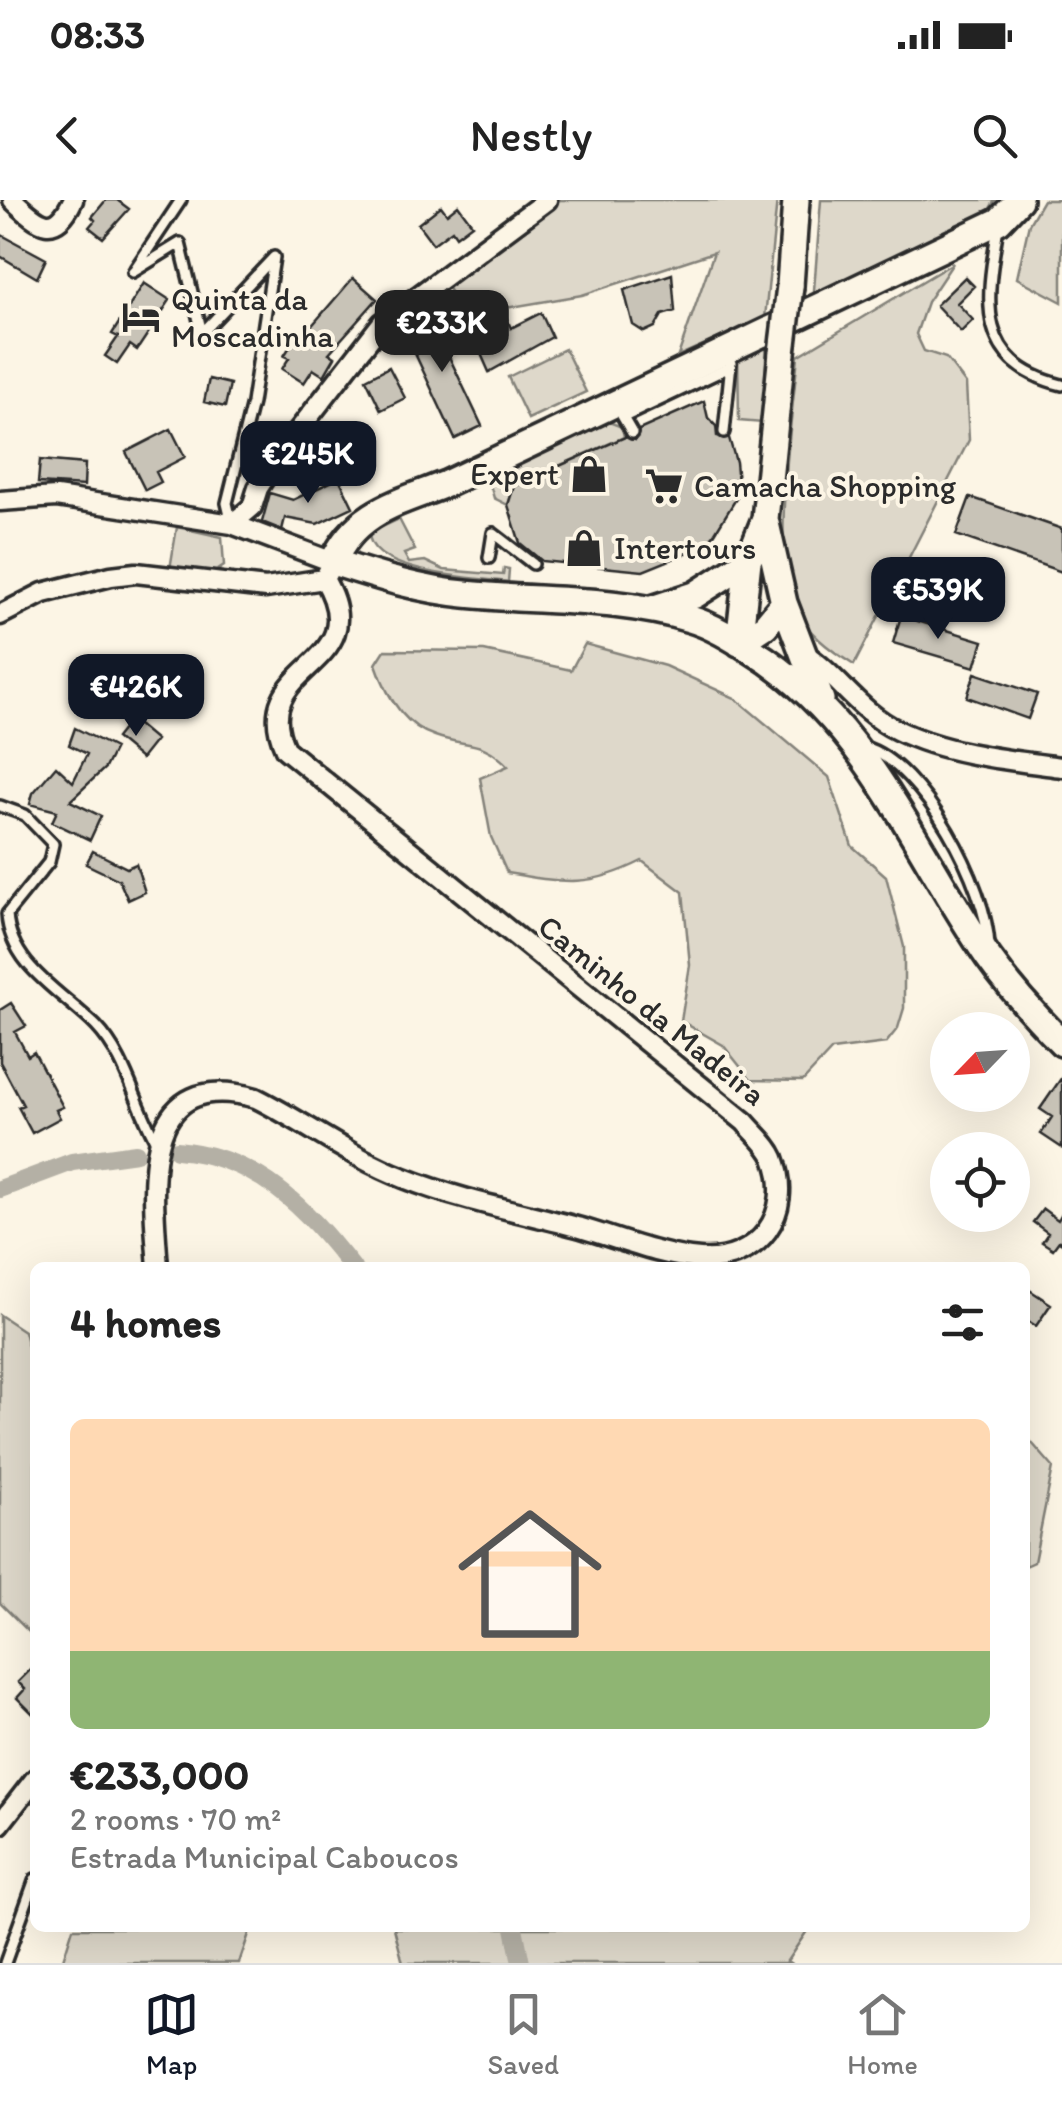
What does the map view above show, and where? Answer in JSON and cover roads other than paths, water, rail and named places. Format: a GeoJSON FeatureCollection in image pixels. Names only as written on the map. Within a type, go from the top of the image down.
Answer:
{"type":"FeatureCollection","features":[{"type":"Feature","properties":{"kind":"main road"},"geometry":{"type":"LineString","coordinates":[[796,200],[766,519],[781,594],[822,705]]}},
{"type":"Feature","properties":{"kind":"main road"},"geometry":{"type":"LineString","coordinates":[[1018,200],[999,221],[731,356],[618,411],[377,512],[345,538],[328,570],[467,595],[652,609],[695,620],[739,642],[801,684],[856,744],[989,958],[1062,1043]]}},
{"type":"Feature","properties":{"kind":"main road"},"geometry":{"type":"LineString","coordinates":[[739,642],[748,562],[766,519]]}},
{"type":"Feature","properties":{"kind":"main road"},"geometry":{"type":"LineString","coordinates":[[748,562],[781,594]]}},
{"type":"Feature","properties":{"kind":"main road"},"geometry":{"type":"LineString","coordinates":[[652,609],[695,594],[748,562]]}},
{"type":"Feature","properties":{"kind":"main road"},"geometry":{"type":"LineString","coordinates":[[739,642],[765,626],[781,594]]}},
{"type":"Feature","properties":{"kind":"street"},"geometry":{"type":"LineString","coordinates":[[13,200],[34,220],[53,225],[62,220],[74,200]]}},
{"type":"Feature","properties":{"kind":"street"},"geometry":{"type":"LineString","coordinates":[[232,524],[252,507],[258,488],[280,454],[382,323],[547,200]]}},
{"type":"Feature","properties":{"kind":"street"},"geometry":{"type":"LineString","coordinates":[[0,501],[86,500],[232,524],[328,570]]}},
{"type":"Feature","properties":{"kind":"street"},"geometry":{"type":"LineString","coordinates":[[0,615],[43,593],[111,576],[136,573],[266,588],[328,570]]}},
{"type":"Feature","properties":{"kind":"street","name":"Caminho da Madeira"},"geometry":{"type":"LineString","coordinates":[[157,1143],[164,1124],[184,1103],[212,1093],[234,1092],[291,1115],[401,1177],[475,1202],[683,1257],[744,1254],[757,1244],[776,1213],[780,1184],[774,1157],[745,1122],[285,749],[275,717],[278,699],[322,655],[335,636],[335,602],[328,570]]}},
{"type":"Feature","properties":{"kind":"street"},"geometry":{"type":"LineString","coordinates":[[802,652],[825,667],[858,703],[896,730],[965,752],[1062,767]]}},
{"type":"Feature","properties":{"kind":"street"},"geometry":{"type":"LineString","coordinates":[[157,1143],[154,1196],[158,1262]]}},
{"type":"Feature","properties":{"kind":"street"},"geometry":{"type":"LineString","coordinates":[[0,1824],[30,1785]]}},
{"type":"Feature","properties":{"kind":"lane"},"geometry":{"type":"LineString","coordinates":[[180,200],[133,272],[180,243],[202,333],[274,257],[252,403],[227,503],[232,524]]}},
{"type":"Feature","properties":{"kind":"lane"},"geometry":{"type":"LineString","coordinates":[[999,221],[988,285],[990,317],[997,342],[1008,359],[1024,372],[1062,385]]}},
{"type":"Feature","properties":{"kind":"lane"},"geometry":{"type":"LineString","coordinates":[[724,432],[731,356]]}},
{"type":"Feature","properties":{"kind":"lane"},"geometry":{"type":"LineString","coordinates":[[618,411],[632,433]]}},
{"type":"Feature","properties":{"kind":"lane"},"geometry":{"type":"LineString","coordinates":[[489,558],[493,533],[533,564]]}},
{"type":"Feature","properties":{"kind":"lane"},"geometry":{"type":"LineString","coordinates":[[0,806],[25,815],[54,844],[49,862],[7,914],[8,935],[24,961],[99,1029],[124,1067],[157,1143]]}},
{"type":"Feature","properties":{"kind":"lane"},"geometry":{"type":"LineString","coordinates":[[5,1963],[30,1893]]}},
{"type":"Feature","properties":{"kind":"waterway"},"geometry":{"type":"LineString","coordinates":[[177,1150],[206,1155],[256,1174],[298,1206],[348,1262]]}},
{"type":"Feature","properties":{"kind":"waterway"},"geometry":{"type":"LineString","coordinates":[[0,1189],[72,1162],[136,1153]]}},
{"type":"Feature","properties":{"kind":"waterway"},"geometry":{"type":"LineString","coordinates":[[515,1932],[521,1963]]}},
{"type":"Feature","properties":{"kind":"place","name":"Quinta da Moscadinha"},"geometry":{"type":"Point","coordinates":[141,317]}},
{"type":"Feature","properties":{"kind":"place","name":"Expert"},"geometry":{"type":"Point","coordinates":[589,474]}},
{"type":"Feature","properties":{"kind":"place","name":"Camacha Shopping"},"geometry":{"type":"Point","coordinates":[664,486]}},
{"type":"Feature","properties":{"kind":"place","name":"Intertours"},"geometry":{"type":"Point","coordinates":[584,548]}}]}
